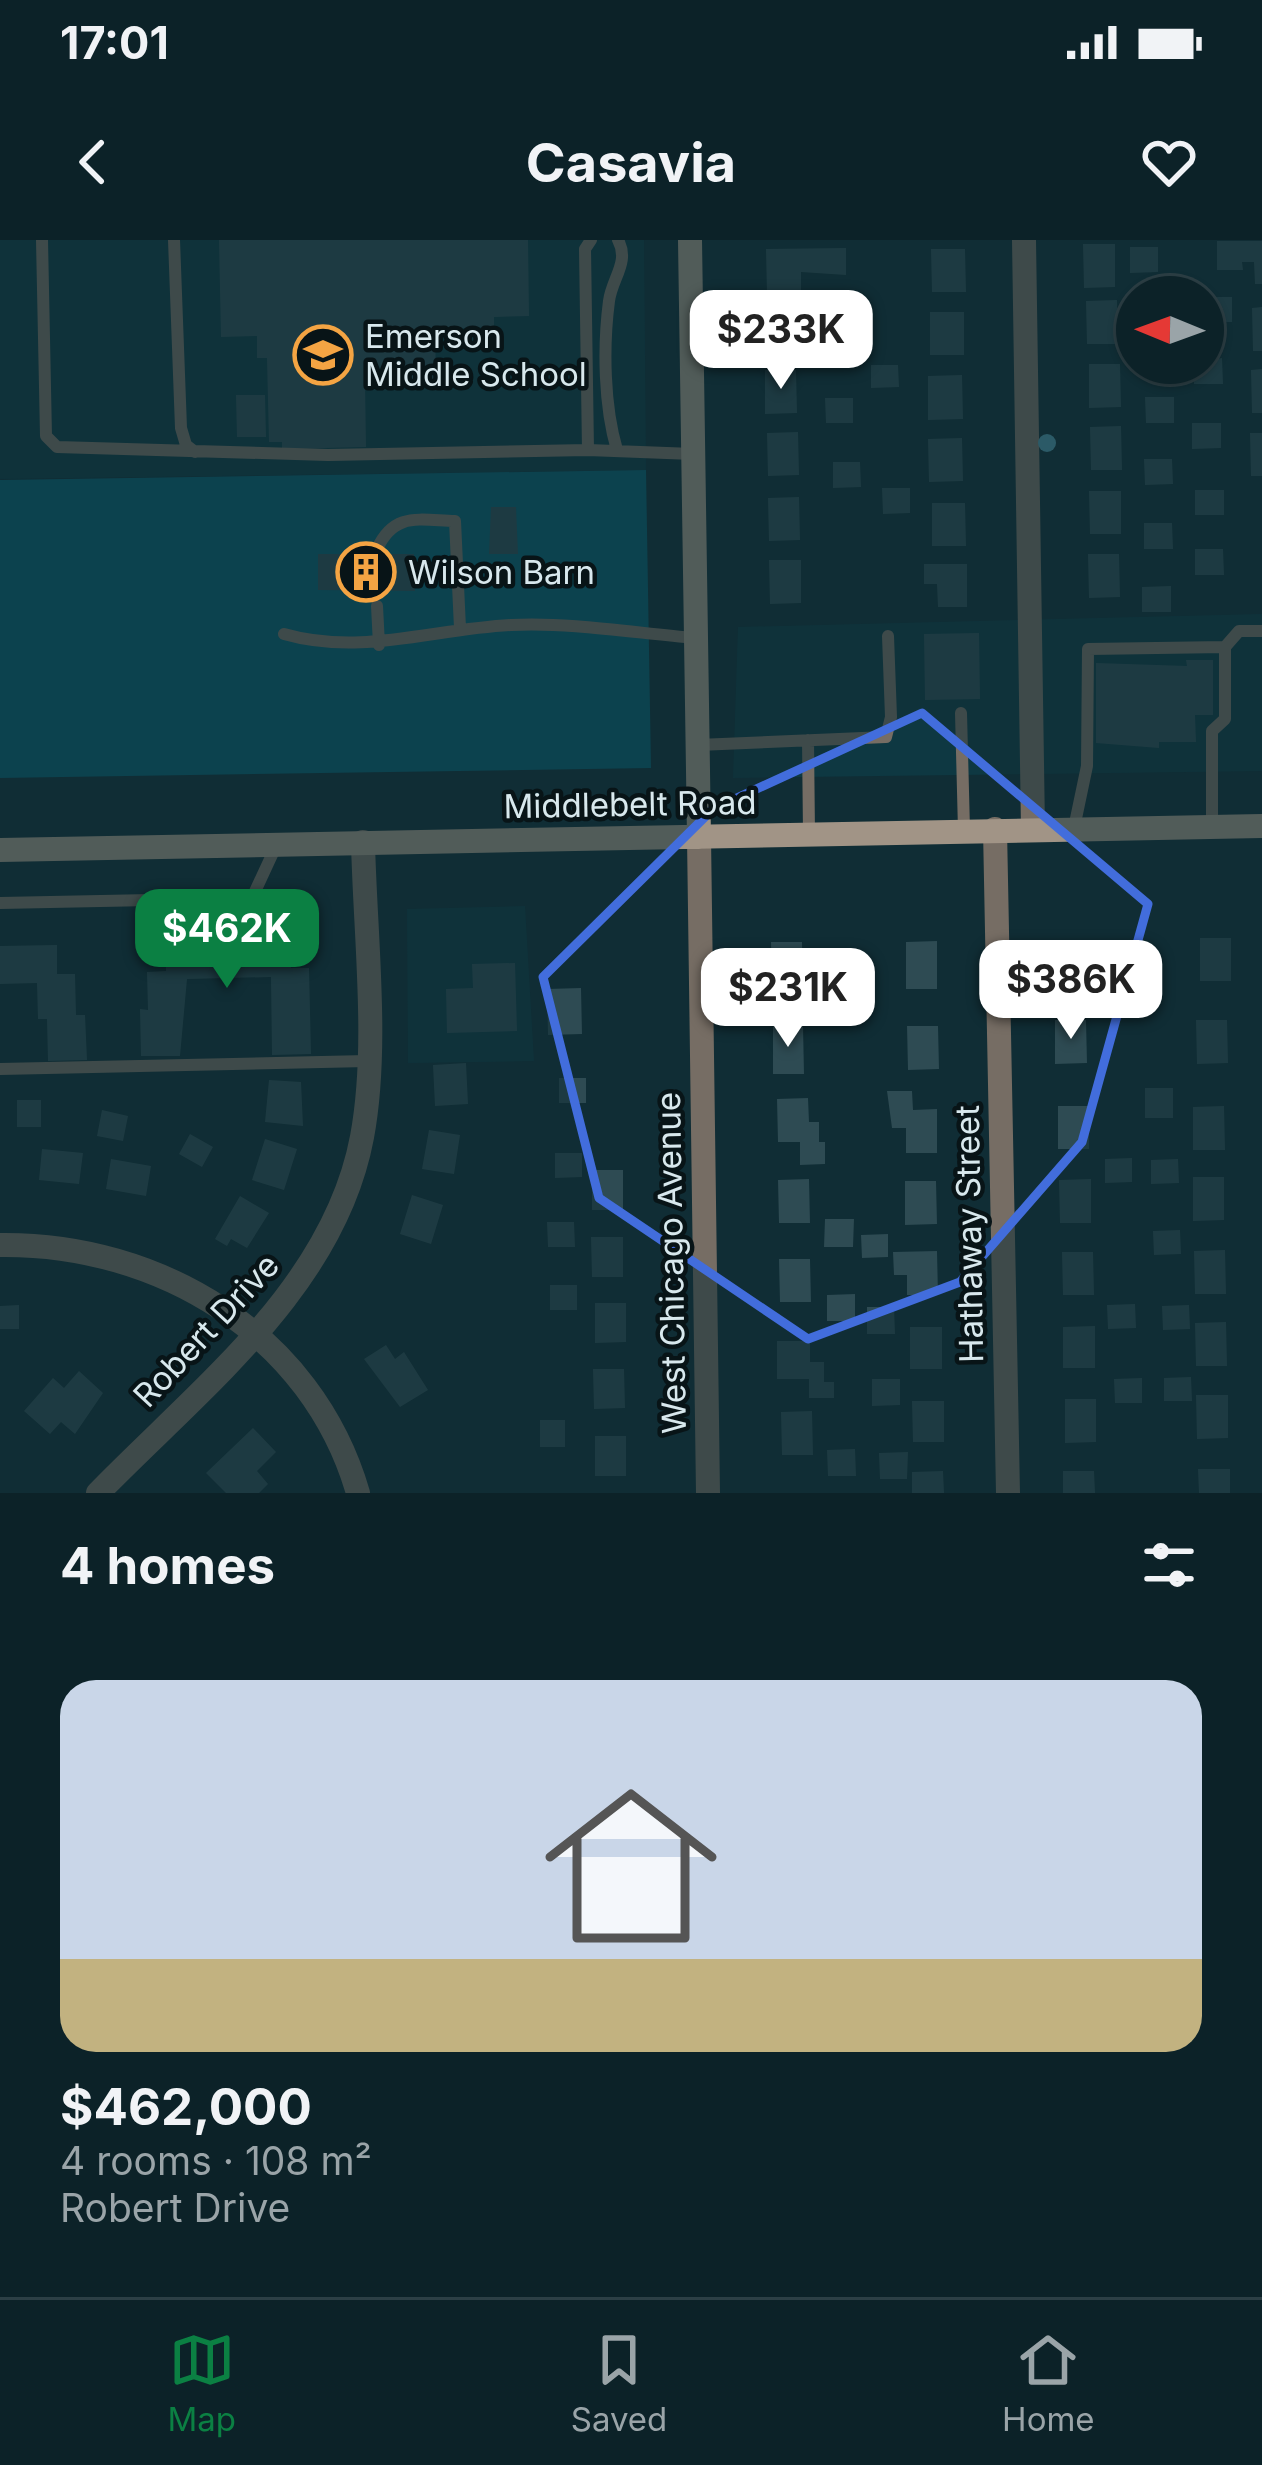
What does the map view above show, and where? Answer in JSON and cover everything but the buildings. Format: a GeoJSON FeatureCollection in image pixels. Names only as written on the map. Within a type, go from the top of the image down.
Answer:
{"type":"FeatureCollection","features":[{"type":"Feature","properties":{"kind":"main road","name":"West Chicago Avenue"},"geometry":{"type":"LineString","coordinates":[[690,240],[699,836]]}},
{"type":"Feature","properties":{"kind":"main road","name":"Middlebelt Road"},"geometry":{"type":"LineString","coordinates":[[0,850],[1262,826]]}},
{"type":"Feature","properties":{"kind":"street"},"geometry":{"type":"LineString","coordinates":[[1024,240],[1033,829]]}},
{"type":"Feature","properties":{"kind":"street","name":"Hathaway Street"},"geometry":{"type":"LineString","coordinates":[[994,830],[1008,1493]]}},
{"type":"Feature","properties":{"kind":"street","name":"West Chicago Avenue"},"geometry":{"type":"LineString","coordinates":[[699,836],[708,1493]]}},
{"type":"Feature","properties":{"kind":"street","name":"Robert Drive"},"geometry":{"type":"LineString","coordinates":[[98,1493],[303,1277],[341,1209],[363,1134],[367,1061],[363,842]]}},
{"type":"Feature","properties":{"kind":"street"},"geometry":{"type":"LineString","coordinates":[[0,1245],[55,1246],[132,1262],[199,1293],[279,1355],[315,1402],[358,1493]]}},
{"type":"Feature","properties":{"kind":"lane"},"geometry":{"type":"LineString","coordinates":[[42,240],[50,444],[196,453],[617,450],[650,456],[693,454]]}},
{"type":"Feature","properties":{"kind":"lane"},"geometry":{"type":"LineString","coordinates":[[174,240],[181,428],[186,446],[196,453]]}},
{"type":"Feature","properties":{"kind":"lane"},"geometry":{"type":"LineString","coordinates":[[588,450],[585,249],[591,240]]}},
{"type":"Feature","properties":{"kind":"lane"},"geometry":{"type":"LineString","coordinates":[[617,450],[609,422],[609,298],[624,259],[618,240]]}},
{"type":"Feature","properties":{"kind":"lane"},"geometry":{"type":"LineString","coordinates":[[377,549],[387,526],[400,519],[455,521],[460,628]]}},
{"type":"Feature","properties":{"kind":"lane"},"geometry":{"type":"LineString","coordinates":[[377,606],[379,645]]}},
{"type":"Feature","properties":{"kind":"lane"},"geometry":{"type":"LineString","coordinates":[[284,634],[322,645],[379,645],[460,628],[520,625],[696,638]]}},
{"type":"Feature","properties":{"kind":"lane"},"geometry":{"type":"LineString","coordinates":[[1212,827],[1212,731],[1225,718],[1225,647],[1239,631],[1262,631]]}},
{"type":"Feature","properties":{"kind":"lane"},"geometry":{"type":"LineString","coordinates":[[697,745],[886,736],[891,717],[888,636]]}},
{"type":"Feature","properties":{"kind":"lane"},"geometry":{"type":"LineString","coordinates":[[1074,828],[1087,766],[1088,649],[1225,647]]}},
{"type":"Feature","properties":{"kind":"lane"},"geometry":{"type":"LineString","coordinates":[[961,712],[964,830]]}},
{"type":"Feature","properties":{"kind":"lane"},"geometry":{"type":"LineString","coordinates":[[808,740],[809,834]]}},
{"type":"Feature","properties":{"kind":"lane"},"geometry":{"type":"LineString","coordinates":[[0,903],[252,898],[278,844]]}},
{"type":"Feature","properties":{"kind":"lane"},"geometry":{"type":"LineString","coordinates":[[0,1069],[367,1061]]}},
{"type":"Feature","properties":{"kind":"highlighted area"},"geometry":{"type":"Polygon","coordinates":[[[922,713],[1148,904],[1082,1142],[960,1282],[808,1339],[599,1198],[543,977],[713,809],[922,713]]]}},
{"type":"Feature","properties":{"kind":"shaded area","name":"Emerson Middle School"},"geometry":{"type":"Polygon","coordinates":[[[0,240],[644,240],[646,470],[0,479],[0,240]]]}},
{"type":"Feature","properties":{"kind":"shaded area"},"geometry":{"type":"Polygon","coordinates":[[[646,470],[651,768],[0,778],[0,480],[646,470]]]}},
{"type":"Feature","properties":{"kind":"shaded area"},"geometry":{"type":"Polygon","coordinates":[[[1262,614],[1262,771],[733,778],[738,627],[1262,614]]]}},
{"type":"Feature","properties":{"kind":"shaded area"},"geometry":{"type":"Polygon","coordinates":[[[525,906],[534,1061],[408,1063],[407,909],[525,906]]]}},
{"type":"Feature","properties":{"kind":"place","name":"Emerson Middle School"},"geometry":{"type":"Point","coordinates":[323,355]}},
{"type":"Feature","properties":{"kind":"place","name":"Wilson Barn"},"geometry":{"type":"Point","coordinates":[366,572]}}]}
